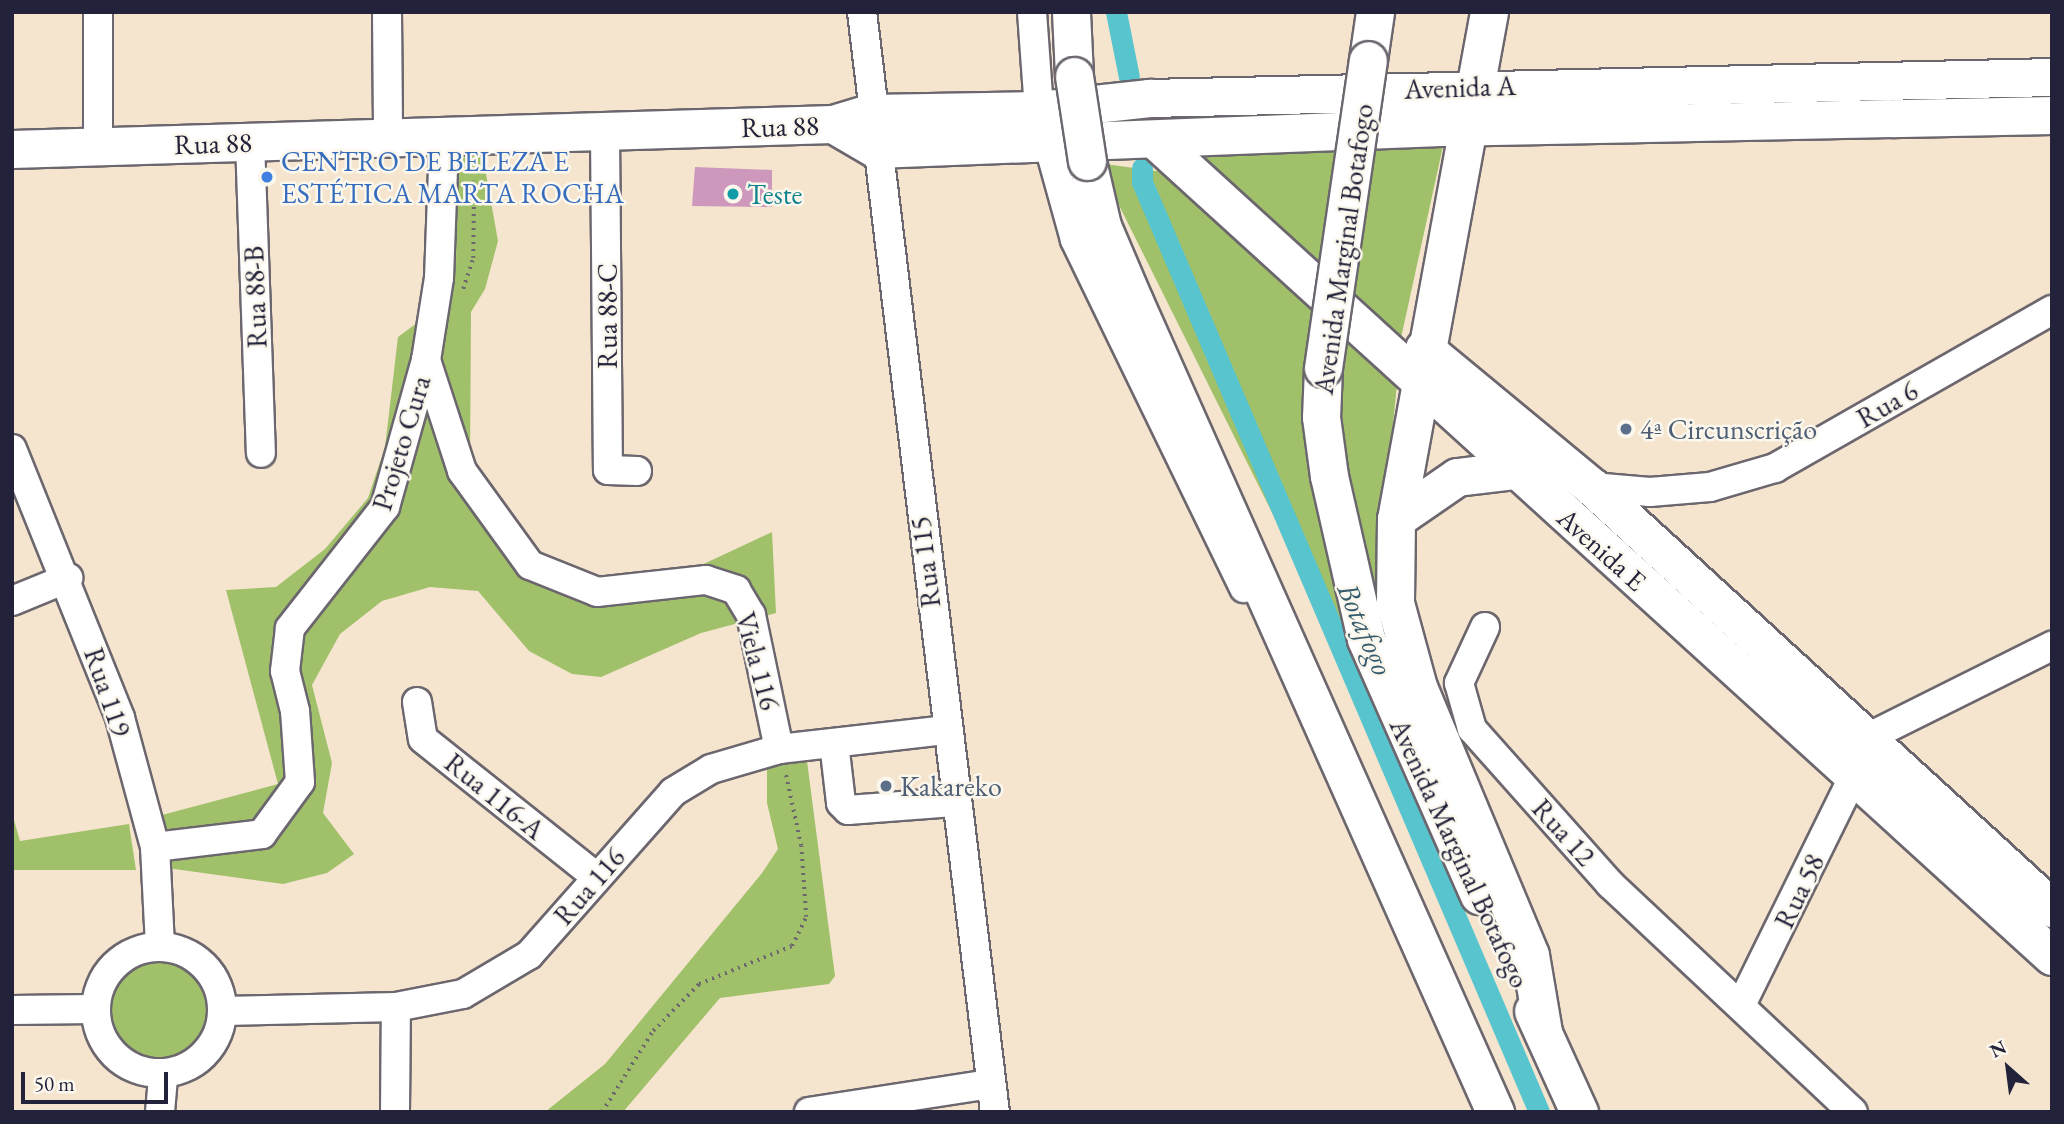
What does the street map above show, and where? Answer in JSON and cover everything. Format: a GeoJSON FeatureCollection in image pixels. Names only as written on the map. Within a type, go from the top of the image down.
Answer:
{"type":"FeatureCollection","features":[{"type":"Feature","properties":{"kind":"main road"},"geometry":{"type":"LineString","coordinates":[[1071,12],[1074,76],[1087,161],[1107,239],[1377,855],[1495,1112]]}},
{"type":"Feature","properties":{"kind":"main road","name":"Avenida Marginal Botafogo"},"geometry":{"type":"LineString","coordinates":[[1375,12],[1323,368],[1321,417],[1329,476],[1366,639],[1579,1112]]}},
{"type":"Feature","properties":{"kind":"main road","name":"Avenida Marginal Botafogo"},"geometry":{"type":"LineString","coordinates":[[1489,12],[1479,86],[1466,126],[1421,365],[1396,520],[1395,603],[1418,687],[1530,955],[1543,1032]]}},
{"type":"Feature","properties":{"kind":"main road","name":"Avenida A"},"geometry":{"type":"LineString","coordinates":[[876,149],[1043,126],[1127,99],[1479,86],[2052,77]]}},
{"type":"Feature","properties":{"kind":"main road","name":"Rua 88"},"geometry":{"type":"LineString","coordinates":[[12,149],[388,138],[444,140],[833,124],[870,113]]}},
{"type":"Feature","properties":{"kind":"main road","name":"Avenida A"},"geometry":{"type":"LineString","coordinates":[[870,113],[1043,126],[1154,139],[1466,126],[2052,115]]}},
{"type":"Feature","properties":{"kind":"main road","name":"Rua 88"},"geometry":{"type":"LineString","coordinates":[[833,124],[876,149]]}},
{"type":"Feature","properties":{"kind":"main road","name":"Avenida E"},"geometry":{"type":"LineString","coordinates":[[1154,139],[1421,365],[1592,487],[1849,758],[2052,956]]}},
{"type":"Feature","properties":{"kind":"main road","name":"Avenida E"},"geometry":{"type":"LineString","coordinates":[[1421,365],[1514,470],[1849,758],[2052,908]]}},
{"type":"Feature","properties":{"kind":"main road"},"geometry":{"type":"LineString","coordinates":[[1396,520],[1457,477],[1514,470]]}},
{"type":"Feature","properties":{"kind":"street"},"geometry":{"type":"LineString","coordinates":[[98,12],[98,148]]}},
{"type":"Feature","properties":{"kind":"street"},"geometry":{"type":"LineString","coordinates":[[387,12],[388,138]]}},
{"type":"Feature","properties":{"kind":"street","name":"Rua 115"},"geometry":{"type":"LineString","coordinates":[[862,12],[870,113],[954,803],[993,1098]]}},
{"type":"Feature","properties":{"kind":"street"},"geometry":{"type":"LineString","coordinates":[[1032,12],[1043,126],[1096,293],[1377,855]]}},
{"type":"Feature","properties":{"kind":"street","name":"Rua 88-C"},"geometry":{"type":"LineString","coordinates":[[605,133],[608,470],[638,471]]}},
{"type":"Feature","properties":{"kind":"street","name":"Projeto Cura"},"geometry":{"type":"LineString","coordinates":[[155,847],[262,834],[300,782],[295,711],[285,671],[290,628],[380,517],[426,359],[439,278],[444,140]]}},
{"type":"Feature","properties":{"kind":"street","name":"Rua 88-B"},"geometry":{"type":"LineString","coordinates":[[250,142],[261,453]]}},
{"type":"Feature","properties":{"kind":"street","name":"Rua 6"},"geometry":{"type":"LineString","coordinates":[[1592,487],[1650,492],[1710,487],[1775,468],[2052,310]]}},
{"type":"Feature","properties":{"kind":"street","name":"Projeto Cura"},"geometry":{"type":"LineString","coordinates":[[426,359],[461,471],[530,565],[597,592]]}},
{"type":"Feature","properties":{"kind":"street","name":"Rua 119"},"geometry":{"type":"LineString","coordinates":[[12,449],[68,578],[120,718],[155,847],[160,946]]}},
{"type":"Feature","properties":{"kind":"street"},"geometry":{"type":"LineString","coordinates":[[12,601],[68,578]]}},
{"type":"Feature","properties":{"kind":"street","name":"Viela 116"},"geometry":{"type":"LineString","coordinates":[[597,592],[706,580],[736,590],[751,615],[779,749]]}},
{"type":"Feature","properties":{"kind":"street","name":"Rua 12"},"geometry":{"type":"LineString","coordinates":[[1485,627],[1459,683],[1472,729],[1610,884],[1742,1003],[1853,1112]]}},
{"type":"Feature","properties":{"kind":"street"},"geometry":{"type":"LineString","coordinates":[[1849,758],[2052,646]]}},
{"type":"Feature","properties":{"kind":"street","name":"Rua 116-A"},"geometry":{"type":"LineString","coordinates":[[417,702],[424,739],[595,876]]}},
{"type":"Feature","properties":{"kind":"street","name":"Rua 116"},"geometry":{"type":"LineString","coordinates":[[224,1011],[396,1007],[463,994],[529,956],[595,876],[673,792],[711,769],[779,749],[945,730]]}},
{"type":"Feature","properties":{"kind":"street"},"geometry":{"type":"LineString","coordinates":[[834,743],[841,803],[848,810],[954,803]]}},
{"type":"Feature","properties":{"kind":"street","name":"Rua 58"},"geometry":{"type":"LineString","coordinates":[[1742,1003],[1849,758]]}},
{"type":"Feature","properties":{"kind":"street"},"geometry":{"type":"LineString","coordinates":[[160,946],[192,954],[216,978],[224,1011],[215,1041],[201,1057],[163,1074],[129,1067],[104,1043],[95,1009],[104,978],[128,954],[160,946]]}},
{"type":"Feature","properties":{"kind":"street"},"geometry":{"type":"LineString","coordinates":[[395,1112],[396,1007]]}},
{"type":"Feature","properties":{"kind":"street"},"geometry":{"type":"LineString","coordinates":[[12,1010],[95,1009]]}},
{"type":"Feature","properties":{"kind":"street"},"geometry":{"type":"LineString","coordinates":[[160,1112],[163,1074]]}},
{"type":"Feature","properties":{"kind":"street"},"geometry":{"type":"LineString","coordinates":[[809,1112],[993,1098]]}},
{"type":"Feature","properties":{"kind":"path"},"geometry":{"type":"LineString","coordinates":[[601,1112],[653,1031],[699,984],[792,946],[806,917],[801,846],[779,749]]}},
{"type":"Feature","properties":{"kind":"green space"},"geometry":{"type":"Polygon","coordinates":[[[1445,137],[1401,338],[1191,156],[1445,137]]]}},
{"type":"Feature","properties":{"kind":"green space"},"geometry":{"type":"Polygon","coordinates":[[[457,154],[483,157],[498,241],[485,289],[471,312],[470,464],[548,572],[640,581],[680,575],[772,532],[776,613],[701,633],[601,677],[572,674],[529,651],[478,591],[430,587],[382,601],[340,634],[312,685],[332,763],[323,813],[354,854],[327,873],[283,884],[167,868],[162,815],[278,784],[226,590],[276,587],[325,549],[368,498],[385,447],[398,337],[448,300],[456,266],[457,154]]]}},
{"type":"Feature","properties":{"kind":"green space"},"geometry":{"type":"Polygon","coordinates":[[[1098,163],[1163,172],[1397,384],[1378,577],[1336,641],[1098,163]]]}},
{"type":"Feature","properties":{"kind":"green space"},"geometry":{"type":"Polygon","coordinates":[[[807,761],[835,976],[829,984],[720,998],[623,1112],[545,1112],[605,1064],[762,873],[778,849],[767,803],[767,767],[807,761]]]}},
{"type":"Feature","properties":{"kind":"green space"},"geometry":{"type":"Polygon","coordinates":[[[12,813],[20,841],[129,824],[136,870],[12,870],[12,813]]]}},
{"type":"Feature","properties":{"kind":"green space"},"geometry":{"type":"Polygon","coordinates":[[[159,962],[177,966],[193,976],[203,992],[207,1010],[203,1028],[193,1044],[177,1054],[159,1058],[141,1054],[125,1044],[115,1028],[111,1010],[115,992],[125,976],[141,966],[159,962]]]}},
{"type":"Feature","properties":{"kind":"building","name":"Teste"},"geometry":{"type":"Polygon","coordinates":[[[695,167],[772,170],[772,207],[692,206],[695,167]]]}},
{"type":"Feature","properties":{"kind":"waterway","name":"Botafogo"},"geometry":{"type":"LineString","coordinates":[[1116,12],[1129,77]]}},
{"type":"Feature","properties":{"kind":"waterway","name":"Botafogo"},"geometry":{"type":"LineString","coordinates":[[1142,168],[1142,182],[1539,1112]]}},
{"type":"Feature","properties":{"kind":"place","name":"CENTRO DE BELEZA E ESTÉTICA MARTA ROCHA"},"geometry":{"type":"Point","coordinates":[267,177]}},
{"type":"Feature","properties":{"kind":"place","name":"Teste"},"geometry":{"type":"Point","coordinates":[733,194]}},
{"type":"Feature","properties":{"kind":"place","name":"4ª Circunscrição"},"geometry":{"type":"Point","coordinates":[1626,429]}},
{"type":"Feature","properties":{"kind":"place","name":"Kakareko"},"geometry":{"type":"Point","coordinates":[886,786]}}]}
